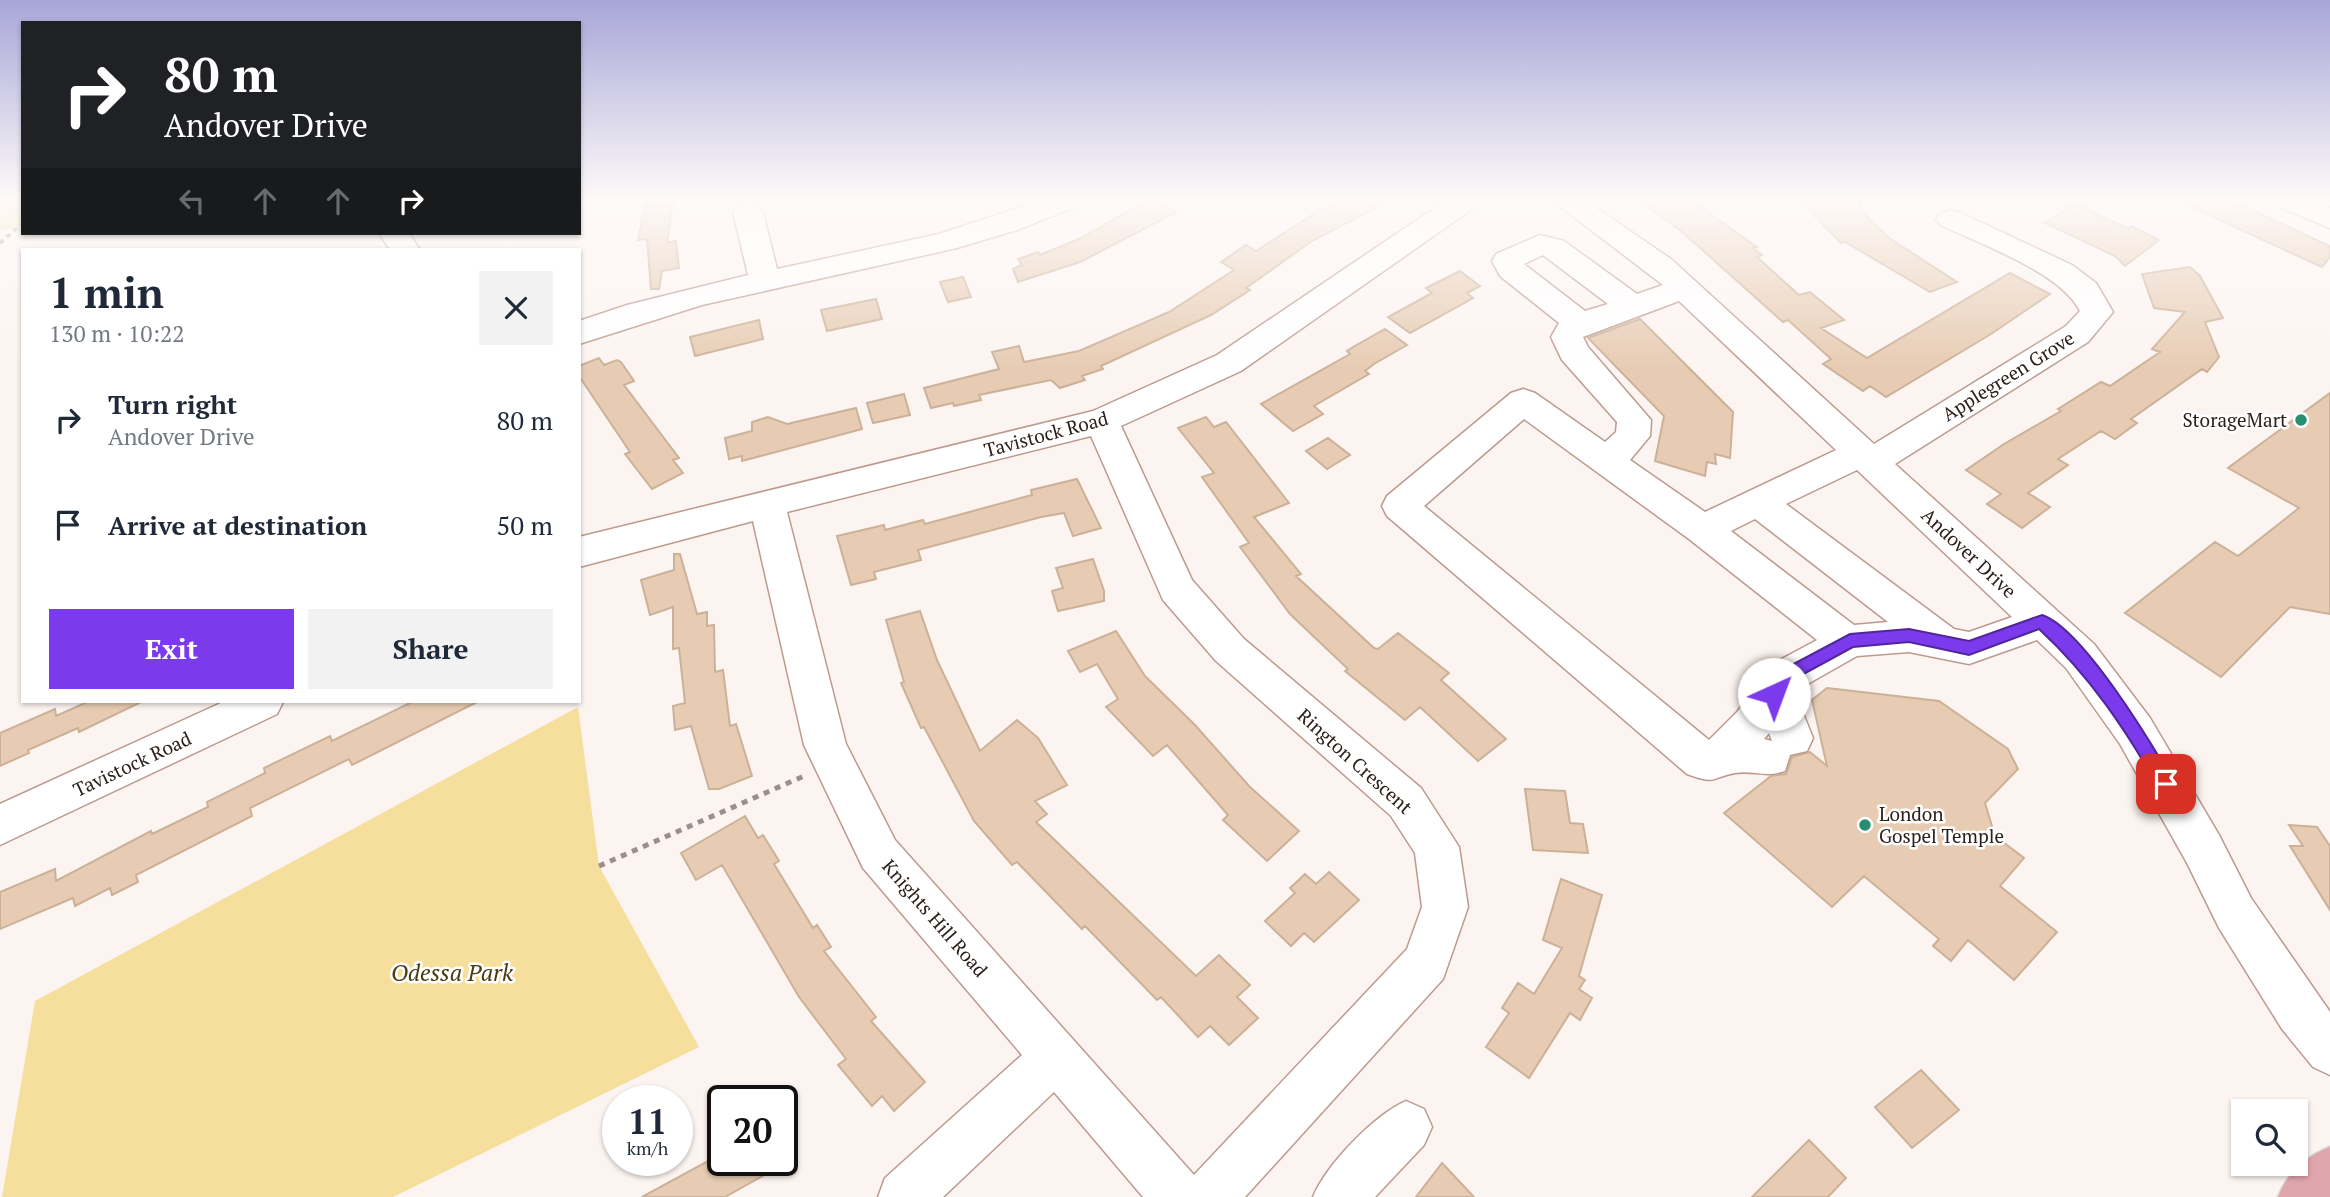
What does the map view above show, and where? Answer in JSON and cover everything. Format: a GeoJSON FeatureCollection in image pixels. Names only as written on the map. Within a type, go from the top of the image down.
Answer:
{"type":"FeatureCollection","features":[{"type":"Feature","properties":{"kind":"main road"},"geometry":{"type":"LineString","coordinates":[[2304,1197],[2330,1173]]}},
{"type":"Feature","properties":{"kind":"street"},"geometry":{"type":"LineString","coordinates":[[759,257],[765,280]]}},
{"type":"Feature","properties":{"kind":"street"},"geometry":{"type":"LineString","coordinates":[[581,332],[625,314],[765,280],[876,257]]}},
{"type":"Feature","properties":{"kind":"street","name":"Tavistock Road"},"geometry":{"type":"LineString","coordinates":[[584,542],[767,504],[1102,421],[1229,363],[1384,257]]}},
{"type":"Feature","properties":{"kind":"street"},"geometry":{"type":"LineString","coordinates":[[1515,257],[1507,261],[1511,269],[1581,324]]}},
{"type":"Feature","properties":{"kind":"street"},"geometry":{"type":"LineString","coordinates":[[1565,257],[1632,306]]}},
{"type":"Feature","properties":{"kind":"street","name":"Andover Drive"},"geometry":{"type":"LineString","coordinates":[[1647,257],[1660,266],[2080,656],[2135,731],[2203,849],[2235,913],[2299,1012],[2330,1050]]}},
{"type":"Feature","properties":{"kind":"street","name":"Applegreen Grove"},"geometry":{"type":"LineString","coordinates":[[1866,458],[2077,334],[2097,312],[2085,290],[2061,272],[2030,257]]}},
{"type":"Feature","properties":{"kind":"street"},"geometry":{"type":"LineString","coordinates":[[1608,460],[1633,436],[1634,420],[1574,352],[1567,337],[1572,327],[1684,289]]}},
{"type":"Feature","properties":{"kind":"street"},"geometry":{"type":"LineString","coordinates":[[1848,642],[1702,529],[1523,401],[1400,506],[1702,761],[1715,763],[1752,724],[1790,674],[1848,642],[1909,636],[1969,648],[2042,622]]}},
{"type":"Feature","properties":{"kind":"street","name":"Rington Crescent"},"geometry":{"type":"LineString","coordinates":[[1102,421],[1177,589],[1230,650],[1406,802],[1437,847],[1445,907],[1426,963],[1209,1197]]}},
{"type":"Feature","properties":{"kind":"street"},"geometry":{"type":"LineString","coordinates":[[1702,529],[1759,502],[1866,458]]}},
{"type":"Feature","properties":{"kind":"street"},"geometry":{"type":"LineString","coordinates":[[1759,502],[1943,643]]}},
{"type":"Feature","properties":{"kind":"street","name":"Knights Hill Road"},"geometry":{"type":"LineString","coordinates":[[767,504],[825,745],[879,855],[1178,1197]]}},
{"type":"Feature","properties":{"kind":"street"},"geometry":{"type":"LineString","coordinates":[[1722,754],[1781,748],[1774,694]]}},
{"type":"Feature","properties":{"kind":"street","name":"Tavistock Road"},"geometry":{"type":"LineString","coordinates":[[0,825],[261,703]]}},
{"type":"Feature","properties":{"kind":"street"},"geometry":{"type":"LineString","coordinates":[[904,1197],[1056,1057]]}},
{"type":"Feature","properties":{"kind":"street"},"geometry":{"type":"LineString","coordinates":[[1339,1197],[1406,1127]]}},
{"type":"Feature","properties":{"kind":"path"},"geometry":{"type":"LineString","coordinates":[[599,866],[834,762]]}},
{"type":"Feature","properties":{"kind":"green space","name":"Odessa Park"},"geometry":{"type":"Polygon","coordinates":[[[578,707],[599,866],[699,1047],[621,1085],[602,1085],[602,1095],[393,1197],[2,1197],[35,1001],[578,707]]]}},
{"type":"Feature","properties":{"kind":"building"},"geometry":{"type":"Polygon","coordinates":[[[648,257],[678,257],[679,268],[662,271],[659,289],[651,289],[648,257]]]}},
{"type":"Feature","properties":{"kind":"building"},"geometry":{"type":"Polygon","coordinates":[[[1090,257],[1018,282],[1013,269],[1022,265],[1018,259],[1090,257]]]}},
{"type":"Feature","properties":{"kind":"building"},"geometry":{"type":"Polygon","coordinates":[[[1229,257],[1290,257],[1246,288],[1250,290],[1211,315],[1101,366],[1103,369],[1082,376],[1085,380],[1060,388],[1051,380],[979,395],[981,400],[931,408],[924,388],[999,369],[992,352],[1019,346],[1024,362],[1079,351],[1169,312],[1234,270],[1221,262],[1229,257]]]}},
{"type":"Feature","properties":{"kind":"building"},"geometry":{"type":"Polygon","coordinates":[[[1710,257],[1757,257],[1799,295],[1810,292],[1844,320],[1821,328],[1867,358],[2010,273],[2050,294],[1991,334],[1886,397],[1870,386],[1863,391],[1823,364],[1831,359],[1788,320],[1783,322],[1710,257]]]}},
{"type":"Feature","properties":{"kind":"building"},"geometry":{"type":"Polygon","coordinates":[[[1870,257],[1918,257],[1957,282],[1930,292],[1870,257]]]}},
{"type":"Feature","properties":{"kind":"building"},"geometry":{"type":"Polygon","coordinates":[[[2116,257],[2137,257],[2125,266],[2116,257]]]}},
{"type":"Feature","properties":{"kind":"building"},"geometry":{"type":"Polygon","coordinates":[[[2300,257],[2330,257],[2322,267],[2300,257]]]}},
{"type":"Feature","properties":{"kind":"building"},"geometry":{"type":"Polygon","coordinates":[[[2190,267],[2200,276],[2223,318],[2205,322],[2219,357],[2207,372],[2202,369],[2131,419],[2137,423],[2115,439],[2101,431],[2058,459],[2068,465],[2028,493],[2050,507],[2022,528],[1987,504],[2001,494],[1966,470],[2061,411],[2058,409],[2101,382],[2110,386],[2160,352],[2152,349],[2185,312],[2154,308],[2142,274],[2190,267]]]}},
{"type":"Feature","properties":{"kind":"building"},"geometry":{"type":"Polygon","coordinates":[[[1460,271],[1480,286],[1467,293],[1473,298],[1410,333],[1388,317],[1432,293],[1426,288],[1460,271]]]}},
{"type":"Feature","properties":{"kind":"building"},"geometry":{"type":"Polygon","coordinates":[[[963,277],[971,297],[948,302],[940,282],[963,277]]]}},
{"type":"Feature","properties":{"kind":"building"},"geometry":{"type":"Polygon","coordinates":[[[876,299],[882,319],[827,331],[821,310],[876,299]]]}},
{"type":"Feature","properties":{"kind":"building"},"geometry":{"type":"Polygon","coordinates":[[[1640,319],[1733,412],[1730,458],[1715,454],[1716,464],[1707,462],[1705,476],[1655,461],[1664,416],[1588,338],[1640,319]]]}},
{"type":"Feature","properties":{"kind":"building"},"geometry":{"type":"Polygon","coordinates":[[[759,320],[763,339],[695,356],[690,337],[759,320]]]}},
{"type":"Feature","properties":{"kind":"building"},"geometry":{"type":"Polygon","coordinates":[[[1385,329],[1407,345],[1365,371],[1369,374],[1314,406],[1323,414],[1293,431],[1261,404],[1350,354],[1347,351],[1385,329]]]}},
{"type":"Feature","properties":{"kind":"building"},"geometry":{"type":"Polygon","coordinates":[[[599,358],[604,365],[617,360],[621,362],[634,381],[624,385],[679,458],[673,460],[683,473],[652,489],[625,454],[630,452],[581,379],[581,365],[599,358]]]}},
{"type":"Feature","properties":{"kind":"building"},"geometry":{"type":"Polygon","coordinates":[[[2330,393],[2330,614],[2290,607],[2221,677],[2125,613],[2215,542],[2238,556],[2299,508],[2228,468],[2330,393]]]}},
{"type":"Feature","properties":{"kind":"building"},"geometry":{"type":"Polygon","coordinates":[[[904,394],[910,415],[873,423],[867,403],[904,394]]]}},
{"type":"Feature","properties":{"kind":"building"},"geometry":{"type":"Polygon","coordinates":[[[856,408],[862,429],[742,461],[742,456],[729,459],[725,438],[752,431],[752,422],[768,417],[787,424],[856,408]]]}},
{"type":"Feature","properties":{"kind":"building"},"geometry":{"type":"Polygon","coordinates":[[[1206,417],[1214,427],[1226,422],[1289,503],[1254,517],[1301,574],[1296,576],[1374,648],[1378,649],[1398,633],[1449,673],[1441,680],[1506,739],[1478,761],[1420,707],[1405,720],[1345,671],[1348,669],[1290,614],[1240,547],[1249,543],[1202,477],[1214,473],[1178,428],[1206,417]]]}},
{"type":"Feature","properties":{"kind":"building"},"geometry":{"type":"Polygon","coordinates":[[[1328,438],[1350,455],[1327,469],[1306,451],[1328,438]]]}},
{"type":"Feature","properties":{"kind":"building"},"geometry":{"type":"Polygon","coordinates":[[[1077,479],[1101,528],[1073,536],[1064,513],[1041,517],[918,550],[921,560],[874,572],[876,579],[851,585],[837,536],[884,525],[885,530],[923,520],[925,524],[1032,495],[1031,490],[1077,479]]]}},
{"type":"Feature","properties":{"kind":"building"},"geometry":{"type":"Polygon","coordinates":[[[674,554],[680,554],[697,614],[707,612],[707,626],[714,625],[715,672],[723,670],[730,726],[736,724],[752,776],[719,789],[709,789],[691,726],[675,730],[673,706],[685,703],[679,648],[673,649],[673,607],[650,615],[641,580],[674,570],[674,554]]]}},
{"type":"Feature","properties":{"kind":"building"},"geometry":{"type":"Polygon","coordinates":[[[1093,559],[1104,591],[1104,601],[1058,611],[1052,591],[1063,588],[1056,568],[1093,559]]]}},
{"type":"Feature","properties":{"kind":"building"},"geometry":{"type":"Polygon","coordinates":[[[920,611],[937,660],[980,751],[1017,720],[1038,738],[1067,785],[1035,801],[1047,814],[1036,822],[1196,976],[1219,955],[1250,985],[1237,997],[1258,1018],[1229,1045],[1210,1026],[1198,1037],[1161,997],[1157,1000],[1085,926],[1082,929],[1017,862],[1012,865],[974,821],[924,727],[921,728],[901,683],[904,682],[886,620],[920,611]]]}},
{"type":"Feature","properties":{"kind":"building"},"geometry":{"type":"Polygon","coordinates":[[[1116,631],[1145,676],[1195,725],[1250,787],[1299,831],[1267,861],[1223,820],[1228,815],[1167,745],[1153,756],[1106,707],[1118,699],[1097,664],[1080,672],[1068,651],[1116,631]]]}},
{"type":"Feature","properties":{"kind":"building","name":"London Gospel Temple"},"geometry":{"type":"Polygon","coordinates":[[[1827,688],[1939,701],[2008,749],[2018,769],[1985,803],[1995,836],[2024,858],[2000,886],[2057,932],[2014,980],[1968,940],[1951,961],[1933,946],[1939,939],[1864,876],[1832,907],[1724,813],[1771,776],[1786,774],[1792,757],[1810,752],[1827,766],[1812,700],[1827,688]]]}},
{"type":"Feature","properties":{"kind":"building"},"geometry":{"type":"Polygon","coordinates":[[[85,703],[139,703],[79,732],[78,728],[28,750],[29,753],[0,766],[0,733],[55,709],[56,716],[85,703]]]}},
{"type":"Feature","properties":{"kind":"building"},"geometry":{"type":"Polygon","coordinates":[[[410,703],[475,703],[352,765],[349,759],[250,808],[252,816],[136,875],[138,882],[112,895],[110,888],[75,906],[73,898],[0,929],[0,892],[55,869],[56,881],[151,831],[152,834],[208,807],[207,802],[265,773],[264,768],[330,736],[332,741],[410,703]]]}},
{"type":"Feature","properties":{"kind":"building"},"geometry":{"type":"Polygon","coordinates":[[[1525,789],[1565,791],[1570,823],[1583,824],[1588,853],[1533,850],[1525,789]]]}},
{"type":"Feature","properties":{"kind":"building"},"geometry":{"type":"Polygon","coordinates":[[[745,816],[758,838],[763,835],[779,861],[774,864],[813,928],[817,925],[831,947],[824,951],[876,1017],[871,1021],[925,1082],[894,1111],[882,1096],[872,1106],[838,1065],[846,1059],[799,997],[722,865],[696,880],[681,853],[745,816]]]}},
{"type":"Feature","properties":{"kind":"building"},"geometry":{"type":"Polygon","coordinates":[[[2289,825],[2317,827],[2330,846],[2330,910],[2290,846],[2303,846],[2289,825]]]}},
{"type":"Feature","properties":{"kind":"building"},"geometry":{"type":"Polygon","coordinates":[[[1329,872],[1359,900],[1314,942],[1304,933],[1291,946],[1265,921],[1295,893],[1290,888],[1305,874],[1316,884],[1329,872]]]}},
{"type":"Feature","properties":{"kind":"building"},"geometry":{"type":"Polygon","coordinates":[[[1561,879],[1602,895],[1579,976],[1585,980],[1579,989],[1592,998],[1580,1020],[1570,1013],[1529,1078],[1486,1047],[1509,1013],[1502,1008],[1518,983],[1534,994],[1562,948],[1543,940],[1561,879]]]}},
{"type":"Feature","properties":{"kind":"building"},"geometry":{"type":"Polygon","coordinates":[[[1921,1070],[1959,1110],[1912,1148],[1875,1107],[1921,1070]]]}},
{"type":"Feature","properties":{"kind":"building"},"geometry":{"type":"Polygon","coordinates":[[[1809,1140],[1846,1178],[1828,1197],[1752,1197],[1809,1140]]]}},
{"type":"Feature","properties":{"kind":"building"},"geometry":{"type":"Polygon","coordinates":[[[707,1162],[707,1176],[762,1176],[725,1197],[642,1197],[681,1176],[693,1176],[693,1169],[707,1162]]]}},
{"type":"Feature","properties":{"kind":"building"},"geometry":{"type":"Polygon","coordinates":[[[1442,1163],[1474,1197],[1416,1197],[1442,1163]]]}},
{"type":"Feature","properties":{"kind":"place","name":"StorageMart"},"geometry":{"type":"Point","coordinates":[2301,420]}},
{"type":"Feature","properties":{"kind":"place","name":"London Gospel Temple"},"geometry":{"type":"Point","coordinates":[1865,825]}},
{"type":"Feature","properties":{"kind":"route"},"geometry":{"type":"LineString","coordinates":[[1774,694],[1790,674],[1850,641],[1909,636],[1969,648],[2042,622],[2080,656],[2135,731],[2166,784]]}}]}
